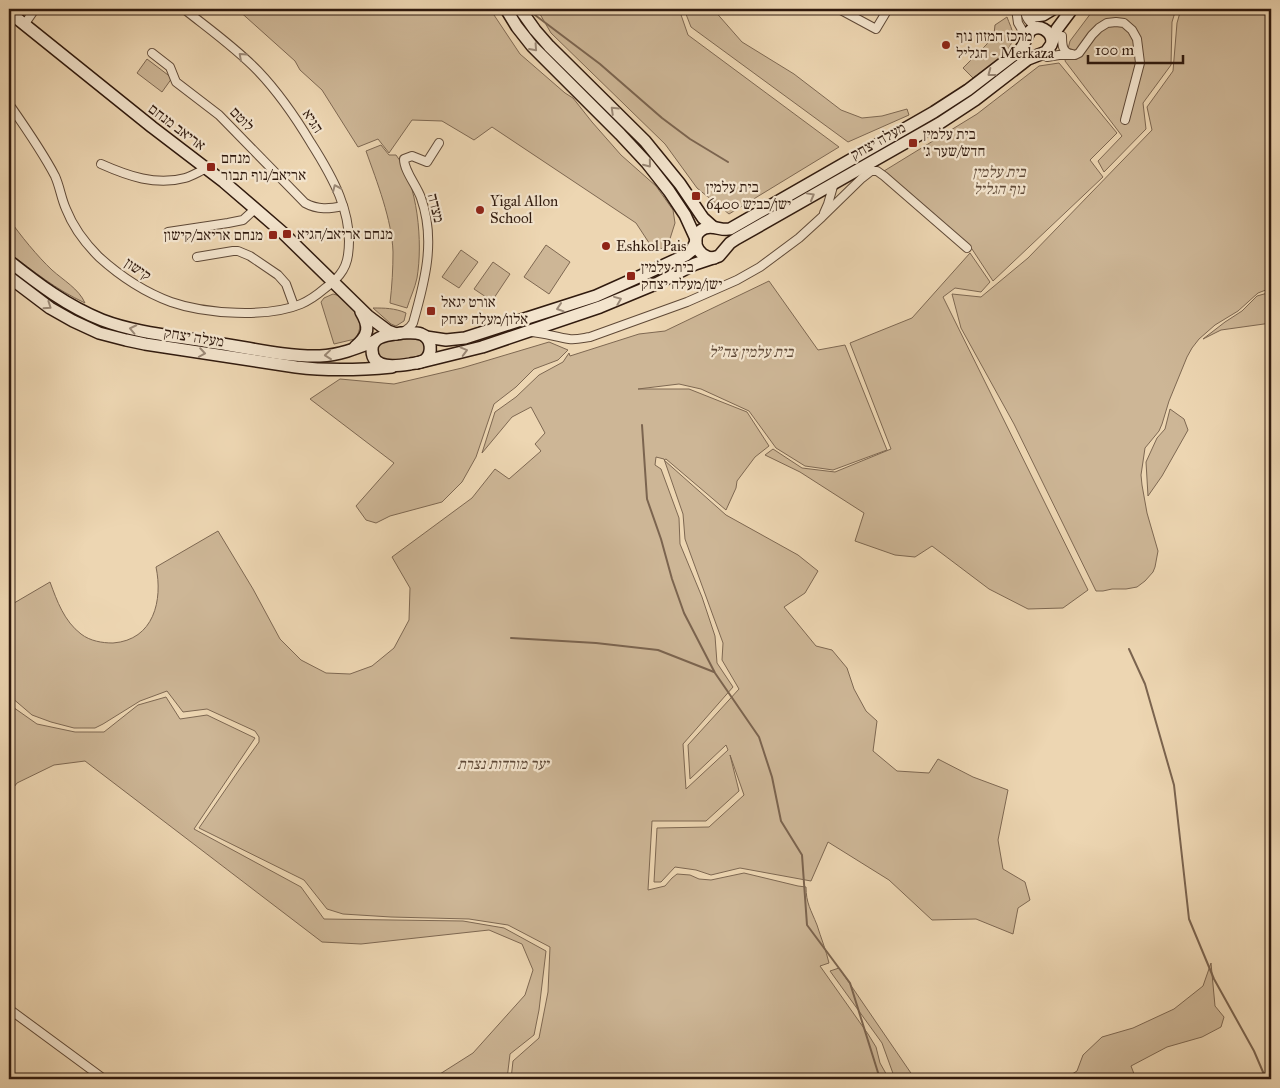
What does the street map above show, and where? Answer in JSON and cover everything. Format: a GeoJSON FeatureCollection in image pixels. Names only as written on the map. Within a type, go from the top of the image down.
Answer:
{"type":"FeatureCollection","features":[{"type":"Feature","properties":{"kind":"main road"},"geometry":{"type":"LineString","coordinates":[[506,9],[532,46],[647,163],[685,215],[696,240],[696,246],[701,254],[714,258]]}},
{"type":"Feature","properties":{"kind":"main road"},"geometry":{"type":"LineString","coordinates":[[361,309],[378,333],[372,350],[374,357],[383,365],[392,367],[417,363],[482,347],[600,307],[658,283],[695,264],[714,258],[725,249],[725,235],[703,218],[680,184],[651,148],[630,125],[548,46],[520,9]]}},
{"type":"Feature","properties":{"kind":"main road"},"geometry":{"type":"LineString","coordinates":[[1025,9],[1035,16],[1040,16],[1054,9]]}},
{"type":"Feature","properties":{"kind":"main road"},"geometry":{"type":"LineString","coordinates":[[1038,28],[1054,9]]}},
{"type":"Feature","properties":{"kind":"main road"},"geometry":{"type":"LineString","coordinates":[[1057,38],[1057,29],[1072,9]]}},
{"type":"Feature","properties":{"kind":"main road"},"geometry":{"type":"LineString","coordinates":[[1057,38],[1048,31],[1038,28],[1031,30],[1027,39],[1027,45],[1030,49],[1045,55],[1080,9]]}},
{"type":"Feature","properties":{"kind":"main road","name":"אריאב מנחם"},"geometry":{"type":"LineString","coordinates":[[9,12],[152,128],[207,168],[282,232],[361,309]]}},
{"type":"Feature","properties":{"kind":"main road","name":"מעלה יצחק"},"geometry":{"type":"LineString","coordinates":[[716,228],[730,229],[934,112],[968,90],[1020,50],[1027,39]]}},
{"type":"Feature","properties":{"kind":"main road","name":"מעלה יצחק"},"geometry":{"type":"LineString","coordinates":[[725,249],[736,239],[930,128],[975,100],[1028,59],[1045,55]]}},
{"type":"Feature","properties":{"kind":"main road"},"geometry":{"type":"LineString","coordinates":[[376,340],[386,335],[414,333],[446,340],[465,338],[596,296],[686,255],[691,251],[700,231],[708,227],[716,228]]}},
{"type":"Feature","properties":{"kind":"main road","name":"מעלה יצחק"},"geometry":{"type":"LineString","coordinates":[[9,261],[66,302],[103,321],[130,328],[297,355],[321,356],[341,353],[376,340]]}},
{"type":"Feature","properties":{"kind":"main road","name":"מעלה יצחק"},"geometry":{"type":"LineString","coordinates":[[9,277],[50,308],[73,321],[99,333],[128,341],[296,368],[357,370],[392,367]]}},
{"type":"Feature","properties":{"kind":"main road"},"geometry":{"type":"LineString","coordinates":[[361,309],[388,331],[399,334]]}},
{"type":"Feature","properties":{"kind":"main road"},"geometry":{"type":"LineString","coordinates":[[352,350],[362,342],[367,332],[368,327],[361,309]]}},
{"type":"Feature","properties":{"kind":"main road"},"geometry":{"type":"LineString","coordinates":[[417,363],[426,358],[430,351],[430,343],[424,336]]}},
{"type":"Feature","properties":{"kind":"street"},"geometry":{"type":"LineString","coordinates":[[24,24],[35,9]]}},
{"type":"Feature","properties":{"kind":"street","name":"הגיא"},"geometry":{"type":"LineString","coordinates":[[184,9],[241,55],[272,87],[292,113],[337,188],[343,206],[349,243],[348,256],[343,270],[333,282]]}},
{"type":"Feature","properties":{"kind":"street"},"geometry":{"type":"LineString","coordinates":[[839,9],[876,29],[888,9]]}},
{"type":"Feature","properties":{"kind":"street"},"geometry":{"type":"LineString","coordinates":[[1016,9],[1018,23],[1027,39]]}},
{"type":"Feature","properties":{"kind":"street"},"geometry":{"type":"LineString","coordinates":[[1025,9],[1026,18],[1038,28]]}},
{"type":"Feature","properties":{"kind":"street"},"geometry":{"type":"LineString","coordinates":[[1045,55],[1079,53],[1099,28],[1107,23],[1124,23],[1132,30],[1137,39],[1140,63],[1126,120]]}},
{"type":"Feature","properties":{"kind":"street"},"geometry":{"type":"LineString","coordinates":[[1057,38],[1064,51],[1072,54]]}},
{"type":"Feature","properties":{"kind":"street","name":"לוטם"},"geometry":{"type":"LineString","coordinates":[[152,53],[170,67],[176,82],[219,115],[305,203],[312,207],[328,209],[343,206]]}},
{"type":"Feature","properties":{"kind":"street","name":"קישון"},"geometry":{"type":"LineString","coordinates":[[9,104],[28,131],[54,176],[65,208],[74,226],[99,256],[124,277],[146,291],[173,303],[196,308],[225,312],[244,312],[276,310],[294,306],[309,300],[333,282]]}},
{"type":"Feature","properties":{"kind":"street","name":"מצדה"},"geometry":{"type":"LineString","coordinates":[[424,336],[414,320],[426,273],[429,249],[428,240],[425,214],[420,197],[405,166],[404,159],[412,156],[427,162],[439,143]]}},
{"type":"Feature","properties":{"kind":"street"},"geometry":{"type":"LineString","coordinates":[[101,164],[128,175],[155,181],[186,178],[207,168]]}},
{"type":"Feature","properties":{"kind":"street"},"geometry":{"type":"LineString","coordinates":[[527,332],[544,333],[569,339],[590,337],[695,298],[737,280],[760,267],[799,238],[871,171],[877,171],[967,248]]}},
{"type":"Feature","properties":{"kind":"street"},"geometry":{"type":"LineString","coordinates":[[820,219],[828,204],[834,183]]}},
{"type":"Feature","properties":{"kind":"street"},"geometry":{"type":"LineString","coordinates":[[168,232],[243,220],[255,209]]}},
{"type":"Feature","properties":{"kind":"street"},"geometry":{"type":"LineString","coordinates":[[197,257],[233,251],[250,256],[283,280],[289,290],[294,306]]}},
{"type":"Feature","properties":{"kind":"street","name":"מצדה"},"geometry":{"type":"LineString","coordinates":[[399,334],[410,327],[416,312]]}},
{"type":"Feature","properties":{"kind":"street"},"geometry":{"type":"LineString","coordinates":[[9,1009],[104,1079]]}},
{"type":"Feature","properties":{"kind":"green space"},"geometry":{"type":"Polygon","coordinates":[[[237,9],[490,9],[520,54],[573,98],[621,155],[656,186],[673,210],[675,223],[668,245],[655,252],[636,223],[492,127],[474,140],[442,121],[412,120],[389,153],[378,139],[358,147],[322,90],[300,70],[295,61],[237,9]]]}},
{"type":"Feature","properties":{"kind":"green space"},"geometry":{"type":"Polygon","coordinates":[[[537,9],[679,9],[688,35],[839,147],[729,214],[697,188],[665,144],[551,33],[537,9]]]}},
{"type":"Feature","properties":{"kind":"green space"},"geometry":{"type":"Polygon","coordinates":[[[684,9],[713,9],[742,42],[794,74],[841,110],[862,118],[882,116],[907,109],[909,115],[848,142],[691,27],[684,9]]]}},
{"type":"Feature","properties":{"kind":"green space"},"geometry":{"type":"Polygon","coordinates":[[[1094,9],[1176,9],[1172,22],[1171,65],[1143,103],[1146,129],[1104,172],[1098,161],[1122,136],[1065,61],[1070,41],[1094,9]]]}},
{"type":"Feature","properties":{"kind":"green space"},"geometry":{"type":"Polygon","coordinates":[[[1181,9],[1271,9],[1271,288],[1258,293],[1238,311],[1215,325],[1199,339],[1187,357],[1159,431],[1145,448],[1141,475],[1142,485],[1147,513],[1158,551],[1153,572],[1137,587],[1096,591],[1014,424],[961,328],[952,294],[981,297],[1028,258],[1152,130],[1147,107],[1173,71],[1177,23],[1181,9]]]}},
{"type":"Feature","properties":{"kind":"green space"},"geometry":{"type":"Polygon","coordinates":[[[1007,17],[1013,36],[1009,48],[998,60],[973,78],[963,68],[987,44],[994,34],[995,25],[1007,17]]]}},
{"type":"Feature","properties":{"kind":"green space"},"geometry":{"type":"Polygon","coordinates":[[[147,59],[172,78],[162,92],[137,73],[147,59]]]}},
{"type":"Feature","properties":{"kind":"green space","name":"בית עלמין נוף הגליל"},"geometry":{"type":"Polygon","coordinates":[[[1059,63],[1117,133],[1090,160],[1103,177],[993,281],[970,246],[884,171],[977,114],[1039,66],[1059,63]]]}},
{"type":"Feature","properties":{"kind":"green space"},"geometry":{"type":"Polygon","coordinates":[[[381,145],[389,155],[396,155],[403,167],[414,197],[417,214],[419,264],[416,282],[407,308],[390,303],[393,252],[390,227],[366,151],[381,145]]]}},
{"type":"Feature","properties":{"kind":"green space"},"geometry":{"type":"Polygon","coordinates":[[[9,219],[41,259],[75,289],[85,303],[55,286],[9,253],[9,219]]]}},
{"type":"Feature","properties":{"kind":"green space"},"geometry":{"type":"Polygon","coordinates":[[[546,245],[570,262],[549,294],[524,277],[546,245]]]}},
{"type":"Feature","properties":{"kind":"green space"},"geometry":{"type":"Polygon","coordinates":[[[461,250],[478,262],[459,288],[442,277],[461,250]]]}},
{"type":"Feature","properties":{"kind":"green space"},"geometry":{"type":"Polygon","coordinates":[[[970,253],[990,282],[981,292],[955,288],[943,297],[1088,590],[1063,608],[1028,609],[989,589],[932,546],[915,557],[895,555],[855,541],[864,513],[800,472],[765,455],[773,449],[802,468],[835,472],[891,449],[850,343],[912,318],[970,253]]]}},
{"type":"Feature","properties":{"kind":"green space"},"geometry":{"type":"Polygon","coordinates":[[[493,262],[510,274],[492,301],[474,289],[493,262]]]}},
{"type":"Feature","properties":{"kind":"green space","name":"יער מורדות נצרת"},"geometry":{"type":"Polygon","coordinates":[[[769,281],[818,350],[845,345],[887,450],[833,470],[805,466],[776,448],[749,411],[701,389],[679,384],[638,389],[689,389],[747,412],[769,446],[755,457],[737,481],[736,488],[726,510],[666,459],[664,460],[726,515],[798,555],[818,571],[805,593],[784,607],[816,646],[832,650],[847,668],[854,689],[866,711],[877,721],[873,751],[897,771],[929,773],[938,759],[973,777],[1008,790],[998,840],[1003,869],[1025,882],[1030,900],[1018,908],[1013,934],[976,919],[932,920],[889,880],[828,842],[811,881],[740,868],[711,875],[696,870],[675,867],[661,882],[654,882],[657,828],[709,827],[744,795],[730,755],[739,791],[706,821],[652,821],[648,890],[665,886],[677,874],[711,880],[744,873],[806,887],[808,902],[829,963],[820,966],[876,1047],[880,1063],[889,1079],[511,1079],[513,1061],[539,1038],[548,992],[550,947],[508,925],[469,919],[343,914],[327,909],[304,880],[199,828],[259,742],[259,737],[255,731],[207,709],[183,712],[167,691],[140,701],[95,728],[74,728],[32,715],[11,697],[9,700],[9,606],[50,582],[66,617],[81,634],[92,640],[105,643],[127,640],[138,634],[152,616],[158,592],[156,567],[218,531],[280,639],[301,660],[326,673],[350,674],[372,666],[394,648],[409,620],[410,588],[392,557],[472,498],[495,469],[509,479],[541,451],[535,444],[545,433],[531,407],[512,417],[482,453],[495,412],[516,397],[539,375],[563,362],[569,353],[570,356],[639,334],[665,331],[769,281]],[[656,457],[655,465],[661,469],[679,518],[680,544],[702,597],[715,636],[717,663],[733,687],[683,744],[686,789],[728,750],[726,745],[690,779],[688,745],[739,689],[722,660],[723,643],[685,539],[683,514],[664,459],[656,457]]]}},
{"type":"Feature","properties":{"kind":"green space"},"geometry":{"type":"Polygon","coordinates":[[[1271,292],[1271,323],[1221,330],[1203,339],[1242,311],[1257,296],[1271,292]]]}},
{"type":"Feature","properties":{"kind":"green space"},"geometry":{"type":"Polygon","coordinates":[[[333,294],[344,299],[358,314],[360,325],[355,339],[334,344],[321,302],[324,298],[333,294]]]}},
{"type":"Feature","properties":{"kind":"green space"},"geometry":{"type":"Polygon","coordinates":[[[373,308],[394,309],[406,313],[404,321],[396,326],[391,324],[373,308]]]}},
{"type":"Feature","properties":{"kind":"green space"},"geometry":{"type":"Polygon","coordinates":[[[414,338],[424,343],[425,350],[420,356],[396,361],[384,359],[378,352],[378,346],[383,342],[414,338]]]}},
{"type":"Feature","properties":{"kind":"green space"},"geometry":{"type":"Polygon","coordinates":[[[549,342],[568,350],[558,360],[534,369],[516,387],[494,404],[476,457],[462,482],[442,502],[390,516],[376,523],[366,520],[356,506],[394,463],[310,399],[340,379],[394,384],[462,368],[549,342]]]}},
{"type":"Feature","properties":{"kind":"green space"},"geometry":{"type":"Polygon","coordinates":[[[1170,409],[1184,419],[1188,430],[1162,476],[1148,496],[1146,462],[1157,438],[1165,429],[1170,409]]]}},
{"type":"Feature","properties":{"kind":"green space"},"geometry":{"type":"Polygon","coordinates":[[[166,697],[180,719],[207,715],[255,738],[194,829],[301,887],[324,919],[463,921],[504,928],[546,951],[534,1035],[510,1054],[507,1079],[432,1079],[473,1053],[525,995],[533,970],[522,944],[489,930],[361,944],[322,942],[85,761],[54,765],[17,783],[9,794],[10,705],[37,724],[75,732],[104,732],[138,705],[166,697]]]}},
{"type":"Feature","properties":{"kind":"green space"},"geometry":{"type":"Polygon","coordinates":[[[1211,963],[1215,1006],[1224,1017],[1221,1027],[1202,1037],[1167,1047],[1131,1066],[1136,1079],[1064,1079],[1077,1071],[1083,1055],[1102,1037],[1133,1028],[1174,1009],[1203,986],[1211,963]]]}},
{"type":"Feature","properties":{"kind":"green space"},"geometry":{"type":"Polygon","coordinates":[[[839,968],[915,1079],[895,1079],[882,1043],[830,971],[839,968]]]}},
{"type":"Feature","properties":{"kind":"waterway"},"geometry":{"type":"LineString","coordinates":[[527,9],[600,64],[662,118],[690,139],[728,162]]}},
{"type":"Feature","properties":{"kind":"waterway"},"geometry":{"type":"LineString","coordinates":[[642,425],[647,499],[684,613],[715,673],[759,737],[772,777],[781,821],[802,855],[807,925],[850,983],[880,1079]]}},
{"type":"Feature","properties":{"kind":"waterway"},"geometry":{"type":"LineString","coordinates":[[511,638],[596,643],[658,650],[714,672]]}},
{"type":"Feature","properties":{"kind":"waterway"},"geometry":{"type":"LineString","coordinates":[[1129,649],[1145,684],[1174,785],[1189,919],[1214,979],[1254,1051],[1266,1079]]}},
{"type":"Feature","properties":{"kind":"waterway"},"geometry":{"type":"LineString","coordinates":[[1267,1078],[1271,1072]]}},
{"type":"Feature","properties":{"kind":"place","name":"מרכז המזון נוף הגליל - Merkaza"},"geometry":{"type":"Point","coordinates":[946,45]}},
{"type":"Feature","properties":{"kind":"place","name":"בית עלמין חדש/שער ג׳"},"geometry":{"type":"Point","coordinates":[913,143]}},
{"type":"Feature","properties":{"kind":"place","name":"מנחם אריאב/נוף תבור"},"geometry":{"type":"Point","coordinates":[211,167]}},
{"type":"Feature","properties":{"kind":"place","name":"בית עלמין ישן/כביש 6400"},"geometry":{"type":"Point","coordinates":[696,196]}},
{"type":"Feature","properties":{"kind":"place","name":"Yigal Allon School"},"geometry":{"type":"Point","coordinates":[480,210]}},
{"type":"Feature","properties":{"kind":"place","name":"מנחם אריאב/הגיא"},"geometry":{"type":"Point","coordinates":[287,234]}},
{"type":"Feature","properties":{"kind":"place","name":"מנחם אריאב/קישון"},"geometry":{"type":"Point","coordinates":[273,235]}},
{"type":"Feature","properties":{"kind":"place","name":"Eshkol Pais"},"geometry":{"type":"Point","coordinates":[606,246]}},
{"type":"Feature","properties":{"kind":"place","name":"בית עלמין ישן/מעלה יצחק"},"geometry":{"type":"Point","coordinates":[631,276]}},
{"type":"Feature","properties":{"kind":"place","name":"אורט יגאל אלון/מעלה יצחק"},"geometry":{"type":"Point","coordinates":[431,311]}},
{"type":"Feature","properties":{"kind":"park label","name":"בית עלמין צה\"ל"},"geometry":{"type":"Point","coordinates":[751,352]}}]}
